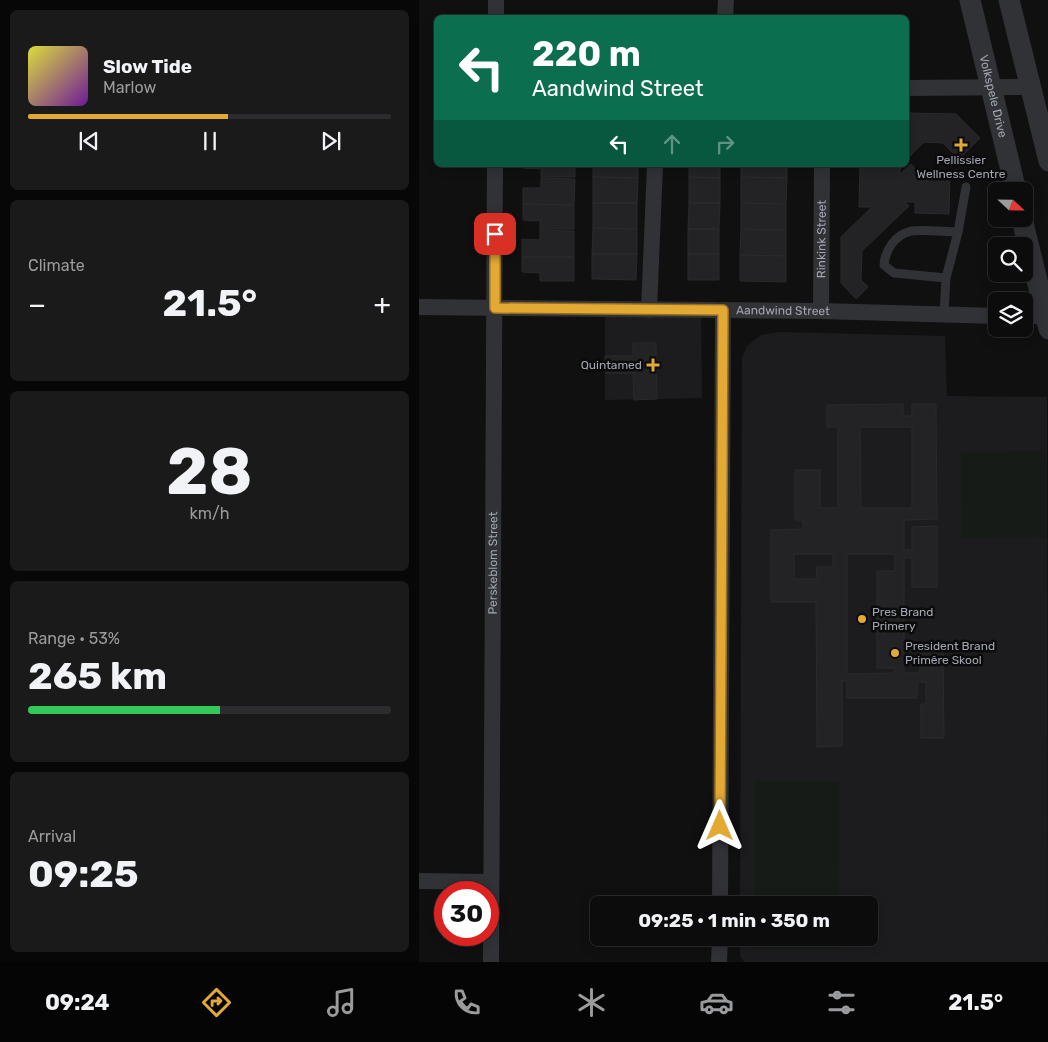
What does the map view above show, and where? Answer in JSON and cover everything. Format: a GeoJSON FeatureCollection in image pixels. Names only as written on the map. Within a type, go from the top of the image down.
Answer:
{"type":"FeatureCollection","features":[{"type":"Feature","properties":{"kind":"street"},"geometry":{"type":"LineString","coordinates":[[496,0],[496,15]]}},
{"type":"Feature","properties":{"kind":"street"},"geometry":{"type":"LineString","coordinates":[[725,15],[726,0]]}},
{"type":"Feature","properties":{"kind":"street","name":"Volkspele Drive"},"geometry":{"type":"LineString","coordinates":[[970,0],[1014,182]]}},
{"type":"Feature","properties":{"kind":"street"},"geometry":{"type":"LineString","coordinates":[[1009,0],[1048,161]]}},
{"type":"Feature","properties":{"kind":"street"},"geometry":{"type":"LineString","coordinates":[[909,88],[1030,87]]}},
{"type":"Feature","properties":{"kind":"street","name":"Perskeblom Street"},"geometry":{"type":"LineString","coordinates":[[491,881],[495,167]]}},
{"type":"Feature","properties":{"kind":"street"},"geometry":{"type":"LineString","coordinates":[[649,310],[655,167]]}},
{"type":"Feature","properties":{"kind":"street","name":"Rinkink Street"},"geometry":{"type":"LineString","coordinates":[[821,311],[822,167]]}},
{"type":"Feature","properties":{"kind":"street"},"geometry":{"type":"LineString","coordinates":[[1033,267],[1047,319],[1033,317]]}},
{"type":"Feature","properties":{"kind":"street","name":"Aandwind Street"},"geometry":{"type":"LineString","coordinates":[[419,307],[821,311],[988,316]]}},
{"type":"Feature","properties":{"kind":"street"},"geometry":{"type":"LineString","coordinates":[[720,896],[723,310]]}},
{"type":"Feature","properties":{"kind":"street"},"geometry":{"type":"LineString","coordinates":[[419,881],[434,881]]}},
{"type":"Feature","properties":{"kind":"street","name":"Perskeblom Street"},"geometry":{"type":"LineString","coordinates":[[491,946],[491,962]]}},
{"type":"Feature","properties":{"kind":"street"},"geometry":{"type":"LineString","coordinates":[[719,962],[720,946]]}},
{"type":"Feature","properties":{"kind":"lane"},"geometry":{"type":"LineString","coordinates":[[944,314],[946,278],[959,232],[965,187]]}},
{"type":"Feature","properties":{"kind":"lane"},"geometry":{"type":"LineString","coordinates":[[946,278],[894,273],[884,265],[885,254],[896,238],[911,231],[959,232]]}},
{"type":"Feature","properties":{"kind":"shaded area","name":"Quintamed"},"geometry":{"type":"Polygon","coordinates":[[[701,315],[702,398],[605,400],[605,316],[701,315]]]}},
{"type":"Feature","properties":{"kind":"shaded area","name":"President Brand Primêre Skool"},"geometry":{"type":"Polygon","coordinates":[[[780,332],[945,336],[947,396],[1047,397],[1048,962],[744,962],[740,956],[740,946],[878,946],[878,896],[740,896],[742,358],[747,346],[761,335],[780,332]]]}},
{"type":"Feature","properties":{"kind":"shaded area"},"geometry":{"type":"Polygon","coordinates":[[[1046,451],[1047,537],[962,538],[961,452],[1046,451]]]}},
{"type":"Feature","properties":{"kind":"shaded area"},"geometry":{"type":"Polygon","coordinates":[[[754,781],[839,781],[838,896],[754,896],[754,781]]]}},
{"type":"Feature","properties":{"kind":"shaded area"},"geometry":{"type":"Polygon","coordinates":[[[753,946],[838,946],[838,949],[753,949],[753,946]]]}},
{"type":"Feature","properties":{"kind":"building"},"geometry":{"type":"Polygon","coordinates":[[[909,113],[956,114],[980,138],[959,159],[943,143],[924,142],[909,157],[909,113]]]}},
{"type":"Feature","properties":{"kind":"building"},"geometry":{"type":"Polygon","coordinates":[[[911,164],[921,175],[950,176],[949,214],[915,213],[915,202],[905,202],[909,206],[862,251],[861,280],[868,287],[856,299],[841,283],[841,237],[872,207],[859,207],[860,167],[901,167],[899,175],[911,164]]]}},
{"type":"Feature","properties":{"kind":"building"},"geometry":{"type":"Polygon","coordinates":[[[575,167],[575,177],[541,177],[541,169],[523,168],[575,167]]]}},
{"type":"Feature","properties":{"kind":"building"},"geometry":{"type":"Polygon","coordinates":[[[593,167],[638,167],[638,178],[593,177],[593,167]]]}},
{"type":"Feature","properties":{"kind":"building"},"geometry":{"type":"Polygon","coordinates":[[[689,167],[720,167],[720,178],[689,177],[689,167]]]}},
{"type":"Feature","properties":{"kind":"building"},"geometry":{"type":"Polygon","coordinates":[[[741,167],[787,167],[787,178],[741,177],[741,167]]]}},
{"type":"Feature","properties":{"kind":"building"},"geometry":{"type":"Polygon","coordinates":[[[593,177],[638,178],[637,203],[593,203],[593,177]]]}},
{"type":"Feature","properties":{"kind":"building"},"geometry":{"type":"Polygon","coordinates":[[[689,177],[720,178],[720,203],[689,203],[689,177]]]}},
{"type":"Feature","properties":{"kind":"building"},"geometry":{"type":"Polygon","coordinates":[[[741,177],[787,178],[786,204],[741,203],[741,177]]]}},
{"type":"Feature","properties":{"kind":"building"},"geometry":{"type":"Polygon","coordinates":[[[541,178],[575,179],[574,205],[523,204],[523,188],[541,188],[541,178]]]}},
{"type":"Feature","properties":{"kind":"building"},"geometry":{"type":"Polygon","coordinates":[[[593,203],[637,203],[637,229],[593,228],[593,203]]]}},
{"type":"Feature","properties":{"kind":"building"},"geometry":{"type":"Polygon","coordinates":[[[689,203],[720,203],[719,229],[688,229],[689,203]]]}},
{"type":"Feature","properties":{"kind":"building"},"geometry":{"type":"Polygon","coordinates":[[[741,203],[786,204],[786,230],[741,229],[741,203]]]}},
{"type":"Feature","properties":{"kind":"building"},"geometry":{"type":"Polygon","coordinates":[[[523,204],[574,205],[574,229],[540,229],[540,221],[523,220],[523,204]]]}},
{"type":"Feature","properties":{"kind":"building"},"geometry":{"type":"Polygon","coordinates":[[[593,228],[637,229],[637,254],[592,254],[593,228]]]}},
{"type":"Feature","properties":{"kind":"building"},"geometry":{"type":"Polygon","coordinates":[[[688,229],[719,229],[719,254],[688,254],[688,229]]]}},
{"type":"Feature","properties":{"kind":"building"},"geometry":{"type":"Polygon","coordinates":[[[741,229],[786,230],[786,256],[740,255],[741,229]]]}},
{"type":"Feature","properties":{"kind":"building"},"geometry":{"type":"Polygon","coordinates":[[[540,230],[574,231],[574,257],[522,257],[522,239],[540,240],[540,230]]]}},
{"type":"Feature","properties":{"kind":"building"},"geometry":{"type":"Polygon","coordinates":[[[592,254],[637,254],[636,280],[592,279],[592,254]]]}},
{"type":"Feature","properties":{"kind":"building"},"geometry":{"type":"Polygon","coordinates":[[[688,254],[719,254],[719,280],[688,280],[688,254]]]}},
{"type":"Feature","properties":{"kind":"building"},"geometry":{"type":"Polygon","coordinates":[[[740,255],[786,256],[786,282],[740,281],[740,255]]]}},
{"type":"Feature","properties":{"kind":"building"},"geometry":{"type":"Polygon","coordinates":[[[522,257],[574,257],[574,281],[540,281],[540,273],[522,272],[522,257]]]}},
{"type":"Feature","properties":{"kind":"building"},"geometry":{"type":"Polygon","coordinates":[[[633,343],[656,343],[657,399],[634,400],[633,373],[605,373],[605,356],[633,356],[633,343]]]}},
{"type":"Feature","properties":{"kind":"building"},"geometry":{"type":"Polygon","coordinates":[[[903,404],[903,416],[912,416],[912,404],[936,404],[937,519],[904,520],[904,550],[912,550],[912,527],[937,526],[937,587],[912,587],[912,558],[904,558],[904,673],[920,673],[920,650],[943,650],[944,738],[921,738],[921,704],[926,704],[926,682],[917,682],[917,698],[847,698],[847,681],[842,681],[842,746],[817,747],[816,602],[771,602],[771,530],[803,529],[803,520],[795,520],[795,470],[820,470],[820,508],[838,508],[838,427],[827,427],[827,405],[903,404]],[[860,427],[861,508],[912,508],[912,427],[860,427]],[[794,554],[794,579],[817,579],[816,567],[833,567],[833,554],[794,554]],[[847,554],[847,674],[895,673],[895,668],[877,668],[877,571],[895,571],[895,554],[847,554]]]}},
{"type":"Feature","properties":{"kind":"place","name":"Pellissier Wellness Centre"},"geometry":{"type":"Point","coordinates":[961,145]}},
{"type":"Feature","properties":{"kind":"place","name":"Quintamed"},"geometry":{"type":"Point","coordinates":[653,365]}},
{"type":"Feature","properties":{"kind":"place","name":"Pres Brand Primery"},"geometry":{"type":"Point","coordinates":[862,619]}},
{"type":"Feature","properties":{"kind":"place","name":"President Brand Primêre Skool"},"geometry":{"type":"Point","coordinates":[895,653]}},
{"type":"Feature","properties":{"kind":"route"},"geometry":{"type":"LineString","coordinates":[[495,234],[495,308],[723,310],[720,826]]}}]}
